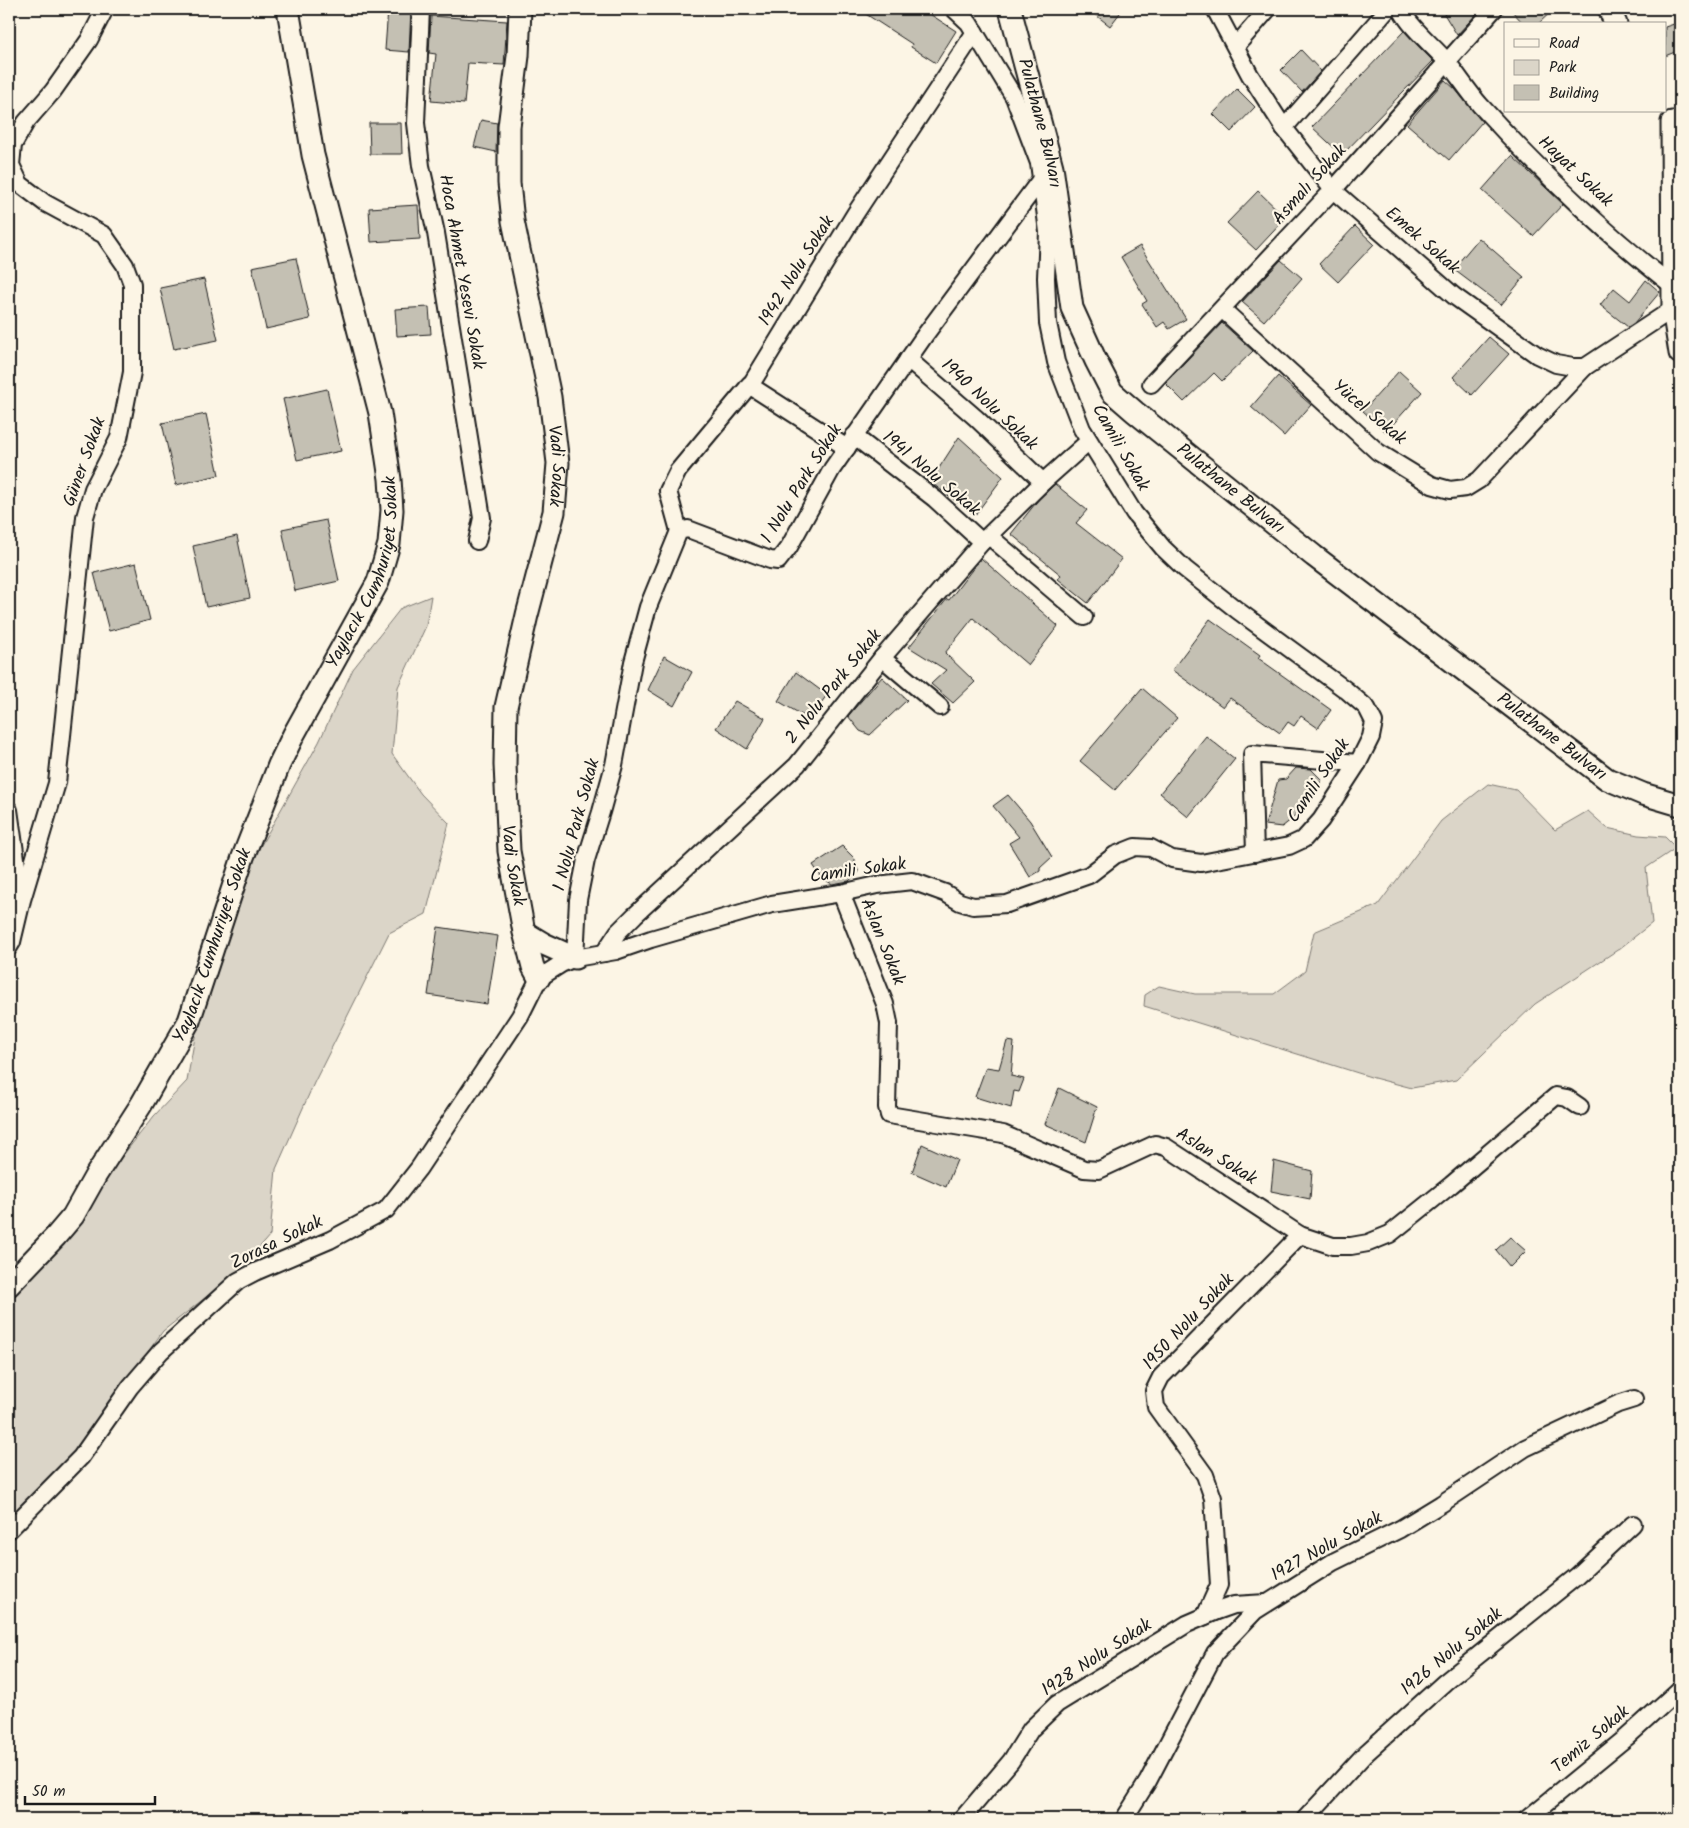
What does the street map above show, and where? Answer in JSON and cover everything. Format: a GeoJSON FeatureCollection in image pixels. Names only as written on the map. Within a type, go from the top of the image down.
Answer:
{"type":"FeatureCollection","features":[{"type":"Feature","properties":{"kind":"street","name":"Güner Sokak"},"geometry":{"type":"LineString","coordinates":[[9,947],[57,783],[85,517],[93,489],[118,438],[132,372],[132,284],[125,265],[104,235],[45,203],[20,184],[11,165],[13,145],[26,122],[52,91],[89,40],[105,9]]}},
{"type":"Feature","properties":{"kind":"street","name":"Yaylacık Cumhuriyet Sokak"},"geometry":{"type":"LineString","coordinates":[[9,1285],[73,1216],[96,1175],[141,1105],[189,1021],[243,857],[279,765],[294,734],[378,582],[389,544],[392,510],[390,479],[380,413],[313,155],[288,9]]}},
{"type":"Feature","properties":{"kind":"street","name":"Hoca Ahmet Yesevi Sokak"},"geometry":{"type":"LineString","coordinates":[[421,9],[416,124],[421,166],[436,233],[482,518],[478,541]]}},
{"type":"Feature","properties":{"kind":"street","name":"Vadi Sokak"},"geometry":{"type":"LineString","coordinates":[[520,9],[518,56],[510,127],[509,183],[513,221],[550,397],[558,463],[554,512],[527,615],[506,707],[505,765],[509,851],[524,932],[533,968],[539,978]]}},
{"type":"Feature","properties":{"kind":"street","name":"Camili Sokak"},"geometry":{"type":"LineString","coordinates":[[539,978],[575,958],[616,951],[660,936],[772,904],[841,893],[877,884],[912,881],[973,906],[1007,904],[1089,875],[1115,855],[1135,847],[1150,848],[1172,859],[1201,863],[1289,846],[1304,839],[1321,820],[1358,763],[1372,737],[1374,722],[1367,708],[1346,690],[1237,610],[1185,569],[1163,548],[1134,513],[1082,429],[1056,362],[1048,323],[1046,278],[1048,232],[1039,163],[1014,97],[969,23],[954,9]]}},
{"type":"Feature","properties":{"kind":"street","name":"Pulathane Bulvarı"},"geometry":{"type":"LineString","coordinates":[[1010,9],[1052,167],[1072,308],[1112,392],[1314,556],[1607,779],[1643,794],[1680,805]]}},
{"type":"Feature","properties":{"kind":"street","name":"Emek Sokak"},"geometry":{"type":"LineString","coordinates":[[1215,9],[1250,75],[1284,128],[1333,190],[1454,296],[1537,355],[1556,364],[1585,367]]}},
{"type":"Feature","properties":{"kind":"street"},"geometry":{"type":"LineString","coordinates":[[1236,46],[1268,9]]}},
{"type":"Feature","properties":{"kind":"street"},"geometry":{"type":"LineString","coordinates":[[1284,128],[1388,9]]}},
{"type":"Feature","properties":{"kind":"street","name":"Hayat Sokak"},"geometry":{"type":"LineString","coordinates":[[1401,9],[1413,26],[1446,62],[1479,103],[1536,165],[1648,266],[1673,286]]}},
{"type":"Feature","properties":{"kind":"street","name":"Asmalı Sokak"},"geometry":{"type":"LineString","coordinates":[[1151,384],[1333,190],[1494,9]]}},
{"type":"Feature","properties":{"kind":"street"},"geometry":{"type":"LineString","coordinates":[[1608,9],[1615,22]]}},
{"type":"Feature","properties":{"kind":"street","name":"1942 Nolu Sokak"},"geometry":{"type":"LineString","coordinates":[[679,531],[668,491],[678,471],[749,386],[855,214],[975,32]]}},
{"type":"Feature","properties":{"kind":"street"},"geometry":{"type":"LineString","coordinates":[[1672,123],[1673,309],[1680,353]]}},
{"type":"Feature","properties":{"kind":"street","name":"1 Nolu Park Sokak"},"geometry":{"type":"LineString","coordinates":[[575,958],[578,900],[586,860],[602,812],[614,766],[633,662],[648,607],[679,531],[688,530],[770,560],[778,561],[790,547],[832,469],[850,442],[908,359],[1041,179]]}},
{"type":"Feature","properties":{"kind":"street","name":"Yücel Sokak"},"geometry":{"type":"LineString","coordinates":[[1222,309],[1378,452],[1432,485],[1450,490],[1466,488],[1479,480],[1585,367]]}},
{"type":"Feature","properties":{"kind":"street"},"geometry":{"type":"LineString","coordinates":[[1585,367],[1673,309]]}},
{"type":"Feature","properties":{"kind":"street","name":"1940 Nolu Sokak"},"geometry":{"type":"LineString","coordinates":[[908,359],[976,418],[1042,482]]}},
{"type":"Feature","properties":{"kind":"street","name":"1941 Nolu Sokak"},"geometry":{"type":"LineString","coordinates":[[749,386],[850,442],[935,499],[1084,617]]}},
{"type":"Feature","properties":{"kind":"street","name":"2 Nolu Park Sokak"},"geometry":{"type":"LineString","coordinates":[[604,953],[618,932],[796,765],[882,658],[985,539],[1042,482],[1089,441]]}},
{"type":"Feature","properties":{"kind":"street"},"geometry":{"type":"LineString","coordinates":[[882,658],[940,707]]}},
{"type":"Feature","properties":{"kind":"street"},"geometry":{"type":"LineString","coordinates":[[1255,853],[1252,754],[1358,763]]}},
{"type":"Feature","properties":{"kind":"street"},"geometry":{"type":"LineString","coordinates":[[9,810],[22,900]]}},
{"type":"Feature","properties":{"kind":"street","name":"Aslan Sokak"},"geometry":{"type":"LineString","coordinates":[[841,893],[885,1004],[889,1023],[887,1106],[889,1115],[1003,1134],[1084,1169],[1099,1170],[1154,1144],[1166,1147],[1300,1235],[1333,1246],[1352,1246],[1368,1243],[1390,1234],[1451,1186],[1556,1096],[1567,1098],[1580,1107]]}},
{"type":"Feature","properties":{"kind":"street"},"geometry":{"type":"LineString","coordinates":[[524,932],[544,944],[575,958]]}},
{"type":"Feature","properties":{"kind":"street","name":"Zorasa Sokak"},"geometry":{"type":"LineString","coordinates":[[9,1530],[80,1457],[130,1387],[161,1351],[238,1281],[330,1240],[386,1210],[419,1168],[515,1024],[539,978]]}},
{"type":"Feature","properties":{"kind":"street","name":"1950 Nolu Sokak"},"geometry":{"type":"LineString","coordinates":[[1205,1616],[1219,1585],[1213,1498],[1205,1475],[1156,1406],[1154,1391],[1161,1377],[1300,1235]]}},
{"type":"Feature","properties":{"kind":"street","name":"1927 Nolu Sokak"},"geometry":{"type":"LineString","coordinates":[[1124,1819],[1148,1781],[1215,1653],[1255,1611],[1333,1562],[1400,1529],[1425,1514],[1525,1448],[1618,1404],[1634,1399]]}},
{"type":"Feature","properties":{"kind":"street","name":"1926 Nolu Sokak"},"geometry":{"type":"LineString","coordinates":[[1305,1819],[1365,1754],[1431,1695],[1577,1576],[1633,1524]]}},
{"type":"Feature","properties":{"kind":"street","name":"1928 Nolu Sokak"},"geometry":{"type":"LineString","coordinates":[[962,1819],[1012,1761],[1031,1729],[1057,1704],[1187,1624],[1234,1605],[1267,1603]]}},
{"type":"Feature","properties":{"kind":"street","name":"Temiz Sokak"},"geometry":{"type":"LineString","coordinates":[[1527,1819],[1627,1737],[1680,1689]]}},
{"type":"Feature","properties":{"kind":"green space"},"geometry":{"type":"Polygon","coordinates":[[[431,596],[426,626],[398,687],[392,754],[421,794],[449,823],[426,914],[389,933],[314,1083],[276,1169],[270,1235],[239,1271],[163,1331],[74,1454],[9,1517],[9,1285],[105,1178],[154,1116],[187,1081],[215,927],[319,742],[353,669],[401,608],[431,596]]]}},
{"type":"Feature","properties":{"kind":"green space"},"geometry":{"type":"Polygon","coordinates":[[[1488,784],[1516,790],[1555,830],[1588,811],[1607,828],[1638,835],[1665,837],[1676,848],[1646,868],[1652,923],[1619,949],[1535,1004],[1456,1080],[1412,1088],[1374,1078],[1144,1006],[1145,995],[1159,986],[1195,994],[1274,994],[1305,971],[1314,932],[1378,905],[1441,821],[1488,784]]]}},
{"type":"Feature","properties":{"kind":"building"},"geometry":{"type":"Polygon","coordinates":[[[388,9],[411,9],[409,52],[385,50],[388,9]]]}},
{"type":"Feature","properties":{"kind":"building"},"geometry":{"type":"Polygon","coordinates":[[[858,9],[922,9],[956,31],[936,63],[911,47],[912,44],[858,9]]]}},
{"type":"Feature","properties":{"kind":"building"},"geometry":{"type":"Polygon","coordinates":[[[1088,9],[1123,9],[1110,26],[1088,9]]]}},
{"type":"Feature","properties":{"kind":"building"},"geometry":{"type":"Polygon","coordinates":[[[1441,9],[1481,9],[1457,35],[1441,9]]]}},
{"type":"Feature","properties":{"kind":"building"},"geometry":{"type":"Polygon","coordinates":[[[1510,9],[1554,9],[1540,22],[1522,22],[1510,9]]]}},
{"type":"Feature","properties":{"kind":"building"},"geometry":{"type":"Polygon","coordinates":[[[431,16],[507,21],[504,65],[468,63],[464,104],[431,101],[436,54],[429,53],[431,16]]]}},
{"type":"Feature","properties":{"kind":"building"},"geometry":{"type":"Polygon","coordinates":[[[1680,22],[1680,50],[1666,56],[1666,27],[1680,22]]]}},
{"type":"Feature","properties":{"kind":"building"},"geometry":{"type":"Polygon","coordinates":[[[1404,31],[1433,61],[1342,155],[1312,127],[1404,31]]]}},
{"type":"Feature","properties":{"kind":"building"},"geometry":{"type":"Polygon","coordinates":[[[1301,50],[1321,71],[1302,92],[1281,70],[1301,50]]]}},
{"type":"Feature","properties":{"kind":"building"},"geometry":{"type":"Polygon","coordinates":[[[1445,80],[1455,89],[1482,122],[1449,160],[1407,124],[1445,80]]]}},
{"type":"Feature","properties":{"kind":"building"},"geometry":{"type":"Polygon","coordinates":[[[1237,89],[1255,107],[1231,132],[1213,114],[1237,89]]]}},
{"type":"Feature","properties":{"kind":"building"},"geometry":{"type":"Polygon","coordinates":[[[481,120],[497,123],[496,152],[474,147],[481,120]]]}},
{"type":"Feature","properties":{"kind":"building"},"geometry":{"type":"Polygon","coordinates":[[[369,123],[401,123],[402,154],[370,154],[369,123]]]}},
{"type":"Feature","properties":{"kind":"building"},"geometry":{"type":"Polygon","coordinates":[[[1512,156],[1563,204],[1533,236],[1482,190],[1512,156]]]}},
{"type":"Feature","properties":{"kind":"building"},"geometry":{"type":"Polygon","coordinates":[[[1258,191],[1286,218],[1256,250],[1227,223],[1258,191]]]}},
{"type":"Feature","properties":{"kind":"building"},"geometry":{"type":"Polygon","coordinates":[[[418,205],[420,239],[371,242],[369,208],[418,205]]]}},
{"type":"Feature","properties":{"kind":"building"},"geometry":{"type":"Polygon","coordinates":[[[1355,226],[1374,244],[1338,282],[1319,264],[1355,226]]]}},
{"type":"Feature","properties":{"kind":"building"},"geometry":{"type":"Polygon","coordinates":[[[1479,238],[1524,277],[1501,305],[1453,269],[1479,238]]]}},
{"type":"Feature","properties":{"kind":"building"},"geometry":{"type":"Polygon","coordinates":[[[1140,246],[1186,319],[1169,329],[1164,322],[1157,327],[1142,304],[1147,301],[1121,257],[1140,246]]]}},
{"type":"Feature","properties":{"kind":"building"},"geometry":{"type":"Polygon","coordinates":[[[296,258],[310,319],[266,329],[252,267],[296,258]]]}},
{"type":"Feature","properties":{"kind":"building"},"geometry":{"type":"Polygon","coordinates":[[[1281,260],[1302,278],[1264,321],[1242,302],[1281,260]]]}},
{"type":"Feature","properties":{"kind":"building"},"geometry":{"type":"Polygon","coordinates":[[[204,279],[218,340],[174,349],[160,288],[204,279]]]}},
{"type":"Feature","properties":{"kind":"building"},"geometry":{"type":"Polygon","coordinates":[[[1646,280],[1660,292],[1634,323],[1628,327],[1600,305],[1614,288],[1630,301],[1646,280]]]}},
{"type":"Feature","properties":{"kind":"building"},"geometry":{"type":"Polygon","coordinates":[[[429,307],[431,334],[397,336],[395,309],[429,307]]]}},
{"type":"Feature","properties":{"kind":"building"},"geometry":{"type":"Polygon","coordinates":[[[1222,323],[1253,351],[1222,381],[1214,373],[1184,402],[1165,383],[1222,323]]]}},
{"type":"Feature","properties":{"kind":"building"},"geometry":{"type":"Polygon","coordinates":[[[1489,337],[1509,354],[1472,395],[1453,377],[1489,337]]]}},
{"type":"Feature","properties":{"kind":"building"},"geometry":{"type":"Polygon","coordinates":[[[1399,371],[1422,392],[1386,432],[1363,411],[1399,371]]]}},
{"type":"Feature","properties":{"kind":"building"},"geometry":{"type":"Polygon","coordinates":[[[1278,376],[1311,405],[1284,436],[1251,407],[1278,376]]]}},
{"type":"Feature","properties":{"kind":"building"},"geometry":{"type":"Polygon","coordinates":[[[327,389],[341,451],[297,460],[283,399],[327,389]]]}},
{"type":"Feature","properties":{"kind":"building"},"geometry":{"type":"Polygon","coordinates":[[[206,414],[219,475],[176,485],[162,423],[206,414]]]}},
{"type":"Feature","properties":{"kind":"building"},"geometry":{"type":"Polygon","coordinates":[[[959,437],[1003,477],[975,515],[930,482],[959,437]]]}},
{"type":"Feature","properties":{"kind":"building"},"geometry":{"type":"Polygon","coordinates":[[[1055,484],[1087,510],[1076,523],[1122,559],[1088,603],[1058,579],[1061,575],[1011,534],[1039,499],[1055,484]]]}},
{"type":"Feature","properties":{"kind":"building"},"geometry":{"type":"Polygon","coordinates":[[[326,520],[339,581],[295,591],[282,529],[326,520]]]}},
{"type":"Feature","properties":{"kind":"building"},"geometry":{"type":"Polygon","coordinates":[[[237,536],[250,598],[206,607],[193,546],[237,536]]]}},
{"type":"Feature","properties":{"kind":"building"},"geometry":{"type":"Polygon","coordinates":[[[981,558],[1058,626],[1028,665],[973,618],[945,653],[975,682],[953,703],[931,684],[946,670],[909,647],[947,599],[949,600],[981,558]]]}},
{"type":"Feature","properties":{"kind":"building"},"geometry":{"type":"Polygon","coordinates":[[[136,563],[150,620],[109,631],[94,573],[136,563]]]}},
{"type":"Feature","properties":{"kind":"building"},"geometry":{"type":"Polygon","coordinates":[[[1210,619],[1260,655],[1258,658],[1331,710],[1318,728],[1301,716],[1294,726],[1288,722],[1280,733],[1230,698],[1223,707],[1172,670],[1210,619]]]}},
{"type":"Feature","properties":{"kind":"building"},"geometry":{"type":"Polygon","coordinates":[[[664,656],[692,672],[674,706],[648,690],[664,656]]]}},
{"type":"Feature","properties":{"kind":"building"},"geometry":{"type":"Polygon","coordinates":[[[796,672],[827,695],[809,719],[778,701],[796,672]]]}},
{"type":"Feature","properties":{"kind":"building"},"geometry":{"type":"Polygon","coordinates":[[[882,677],[907,700],[870,735],[860,731],[848,716],[882,677]]]}},
{"type":"Feature","properties":{"kind":"building"},"geometry":{"type":"Polygon","coordinates":[[[1142,688],[1177,718],[1115,790],[1080,761],[1142,688]]]}},
{"type":"Feature","properties":{"kind":"building"},"geometry":{"type":"Polygon","coordinates":[[[735,701],[765,718],[747,749],[716,728],[735,701]]]}},
{"type":"Feature","properties":{"kind":"building"},"geometry":{"type":"Polygon","coordinates":[[[1206,736],[1235,759],[1188,817],[1160,793],[1206,736]]]}},
{"type":"Feature","properties":{"kind":"building"},"geometry":{"type":"Polygon","coordinates":[[[1296,768],[1311,769],[1322,780],[1292,819],[1282,827],[1265,825],[1278,780],[1286,779],[1296,768]]]}},
{"type":"Feature","properties":{"kind":"building"},"geometry":{"type":"Polygon","coordinates":[[[1008,795],[1030,821],[1052,857],[1040,868],[1040,871],[1030,877],[1009,843],[1019,837],[993,806],[1008,795]]]}},
{"type":"Feature","properties":{"kind":"building"},"geometry":{"type":"Polygon","coordinates":[[[842,846],[855,859],[859,872],[849,881],[832,884],[822,878],[813,865],[842,846]]]}},
{"type":"Feature","properties":{"kind":"building"},"geometry":{"type":"Polygon","coordinates":[[[438,927],[498,936],[487,1004],[428,995],[438,927]]]}},
{"type":"Feature","properties":{"kind":"building"},"geometry":{"type":"Polygon","coordinates":[[[1007,1041],[1014,1042],[1011,1076],[1024,1079],[1019,1092],[1014,1091],[1011,1108],[975,1097],[986,1067],[999,1069],[1007,1041]]]}},
{"type":"Feature","properties":{"kind":"building"},"geometry":{"type":"Polygon","coordinates":[[[1059,1088],[1097,1107],[1086,1142],[1045,1124],[1059,1088]]]}},
{"type":"Feature","properties":{"kind":"building"},"geometry":{"type":"Polygon","coordinates":[[[922,1144],[957,1160],[946,1187],[912,1172],[922,1144]]]}},
{"type":"Feature","properties":{"kind":"building"},"geometry":{"type":"Polygon","coordinates":[[[1274,1161],[1312,1171],[1310,1199],[1271,1191],[1274,1161]]]}},
{"type":"Feature","properties":{"kind":"building"},"geometry":{"type":"Polygon","coordinates":[[[1510,1237],[1526,1251],[1510,1267],[1496,1250],[1510,1237]]]}}]}
